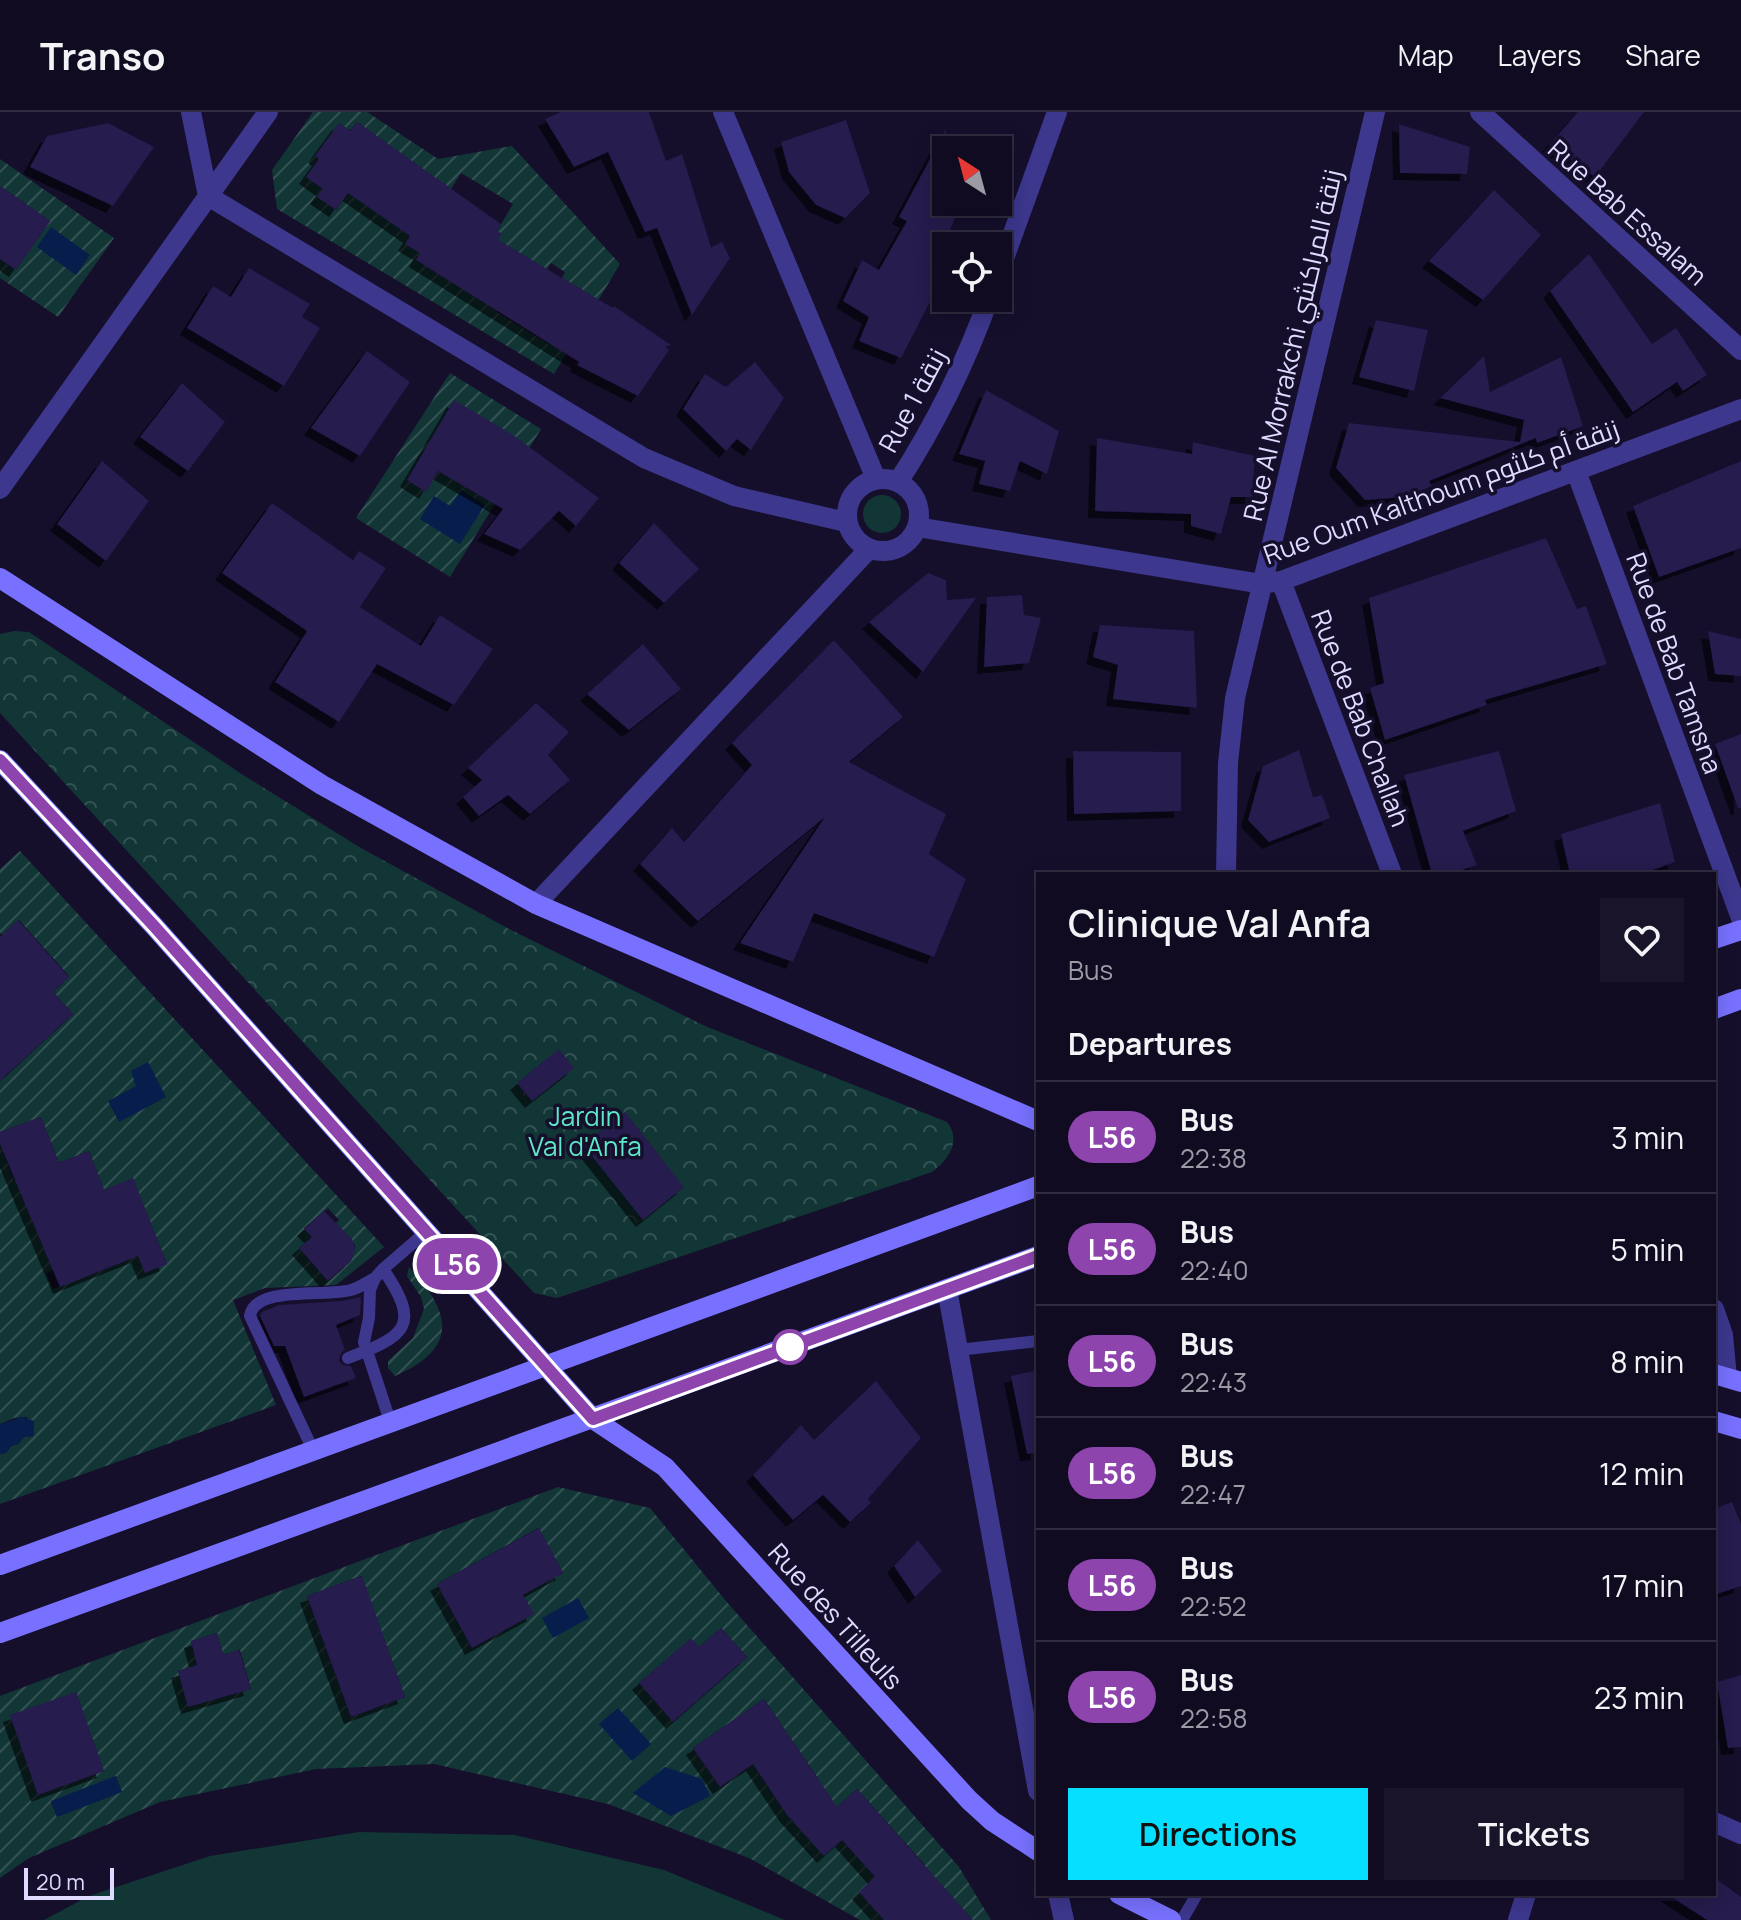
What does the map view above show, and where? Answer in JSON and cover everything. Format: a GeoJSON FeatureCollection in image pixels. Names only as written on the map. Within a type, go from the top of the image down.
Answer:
{"type":"FeatureCollection","features":[{"type":"Feature","properties":{"kind":"main road"},"geometry":{"type":"LineString","coordinates":[[0,578],[322,785],[536,904],[1036,1120]]}},
{"type":"Feature","properties":{"kind":"main road","name":"Rue des Tilleuls"},"geometry":{"type":"LineString","coordinates":[[0,760],[154,926],[593,1419],[665,1467],[969,1800],[992,1821],[1036,1850]]}},
{"type":"Feature","properties":{"kind":"main road"},"geometry":{"type":"LineString","coordinates":[[1716,938],[1741,930]]}},
{"type":"Feature","properties":{"kind":"main road"},"geometry":{"type":"LineString","coordinates":[[1716,1008],[1741,999]]}},
{"type":"Feature","properties":{"kind":"main road"},"geometry":{"type":"LineString","coordinates":[[0,1565],[1036,1187]]}},
{"type":"Feature","properties":{"kind":"main road"},"geometry":{"type":"LineString","coordinates":[[0,1633],[1036,1257]]}},
{"type":"Feature","properties":{"kind":"main road"},"geometry":{"type":"LineString","coordinates":[[1716,1422],[1741,1429]]}},
{"type":"Feature","properties":{"kind":"main road"},"geometry":{"type":"LineString","coordinates":[[1123,1896],[1171,1920]]}},
{"type":"Feature","properties":{"kind":"street"},"geometry":{"type":"LineString","coordinates":[[191,112],[208,196],[644,458],[734,496],[846,522]]}},
{"type":"Feature","properties":{"kind":"street"},"geometry":{"type":"LineString","coordinates":[[0,489],[268,112]]}},
{"type":"Feature","properties":{"kind":"street"},"geometry":{"type":"LineString","coordinates":[[723,112],[876,479]]}},
{"type":"Feature","properties":{"kind":"street"},"geometry":{"type":"LineString","coordinates":[[1012,236],[1057,112]]}},
{"type":"Feature","properties":{"kind":"street","name":"Rue Al Morrakchi زنقة المراكشي"},"geometry":{"type":"LineString","coordinates":[[1226,872],[1228,763],[1235,698],[1271,582],[1375,112]]}},
{"type":"Feature","properties":{"kind":"street","name":"Rue Bab Essalam"},"geometry":{"type":"LineString","coordinates":[[1480,112],[1741,350]]}},
{"type":"Feature","properties":{"kind":"street","name":"Rue 1 زنقة"},"geometry":{"type":"LineString","coordinates":[[898,482],[940,409],[983,312]]}},
{"type":"Feature","properties":{"kind":"street","name":"Rue Oum Kalthoum زنقة أم كلثوم"},"geometry":{"type":"LineString","coordinates":[[917,527],[1271,582],[1741,409]]}},
{"type":"Feature","properties":{"kind":"street","name":"Rue de Bab Tamsna"},"geometry":{"type":"LineString","coordinates":[[1576,471],[1741,918]]}},
{"type":"Feature","properties":{"kind":"street"},"geometry":{"type":"LineString","coordinates":[[876,479],[898,482],[914,496],[919,517],[917,527],[911,538],[893,551],[869,549],[851,534],[846,522],[850,500],[865,483],[876,479]]}},
{"type":"Feature","properties":{"kind":"street"},"geometry":{"type":"LineString","coordinates":[[536,904],[869,549]]}},
{"type":"Feature","properties":{"kind":"street","name":"Rue de Bab Challah"},"geometry":{"type":"LineString","coordinates":[[1271,582],[1391,872]]}},
{"type":"Feature","properties":{"kind":"street"},"geometry":{"type":"LineString","coordinates":[[947,1289],[1036,1780]]}},
{"type":"Feature","properties":{"kind":"street"},"geometry":{"type":"LineString","coordinates":[[1716,1315],[1723,1335],[1727,1378]]}},
{"type":"Feature","properties":{"kind":"street"},"geometry":{"type":"LineString","coordinates":[[1716,1823],[1741,1834]]}},
{"type":"Feature","properties":{"kind":"street"},"geometry":{"type":"LineString","coordinates":[[1058,1896],[1064,1920]]}},
{"type":"Feature","properties":{"kind":"street"},"geometry":{"type":"LineString","coordinates":[[1518,1920],[1525,1896]]}},
{"type":"Feature","properties":{"kind":"lane"},"geometry":{"type":"LineString","coordinates":[[313,1450],[250,1316],[256,1303],[269,1297],[353,1290],[379,1274],[427,1231]]}},
{"type":"Feature","properties":{"kind":"lane"},"geometry":{"type":"LineString","coordinates":[[348,1358],[388,1342],[400,1332],[405,1319],[398,1291],[379,1274]]}},
{"type":"Feature","properties":{"kind":"lane"},"geometry":{"type":"LineString","coordinates":[[379,1274],[370,1290],[364,1342],[390,1421]]}},
{"type":"Feature","properties":{"kind":"lane"},"geometry":{"type":"LineString","coordinates":[[958,1350],[1036,1341]]}},
{"type":"Feature","properties":{"kind":"lane"},"geometry":{"type":"LineString","coordinates":[[283,1386],[297,1380]]}},
{"type":"Feature","properties":{"kind":"lane"},"geometry":{"type":"LineString","coordinates":[[1182,1920],[1196,1896]]}},
{"type":"Feature","properties":{"kind":"green space"},"geometry":{"type":"Polygon","coordinates":[[[313,112],[367,112],[438,159],[512,146],[620,264],[554,374],[277,209],[272,170],[313,112]],[[357,122],[350,131],[339,123],[315,156],[319,159],[306,177],[323,189],[318,197],[336,210],[356,182],[414,163],[357,122]],[[461,173],[446,197],[406,244],[420,253],[416,260],[467,290],[501,234],[497,231],[513,204],[461,173]],[[551,263],[546,270],[513,285],[497,312],[550,345],[584,291],[562,278],[565,272],[551,263]]]}},
{"type":"Feature","properties":{"kind":"green space"},"geometry":{"type":"Polygon","coordinates":[[[0,159],[114,238],[58,317],[0,278],[0,259],[16,269],[50,221],[0,186],[0,159]]]}},
{"type":"Feature","properties":{"kind":"green space"},"geometry":{"type":"Polygon","coordinates":[[[450,373],[541,429],[450,577],[356,518],[450,373]],[[454,400],[407,480],[426,491],[438,471],[466,487],[454,400]]]}},
{"type":"Feature","properties":{"kind":"green space"},"geometry":{"type":"Polygon","coordinates":[[[882,495],[896,500],[901,514],[896,528],[882,533],[868,528],[863,514],[868,500],[882,495]]]}},
{"type":"Feature","properties":{"kind":"green space","name":"Jardin Val d'Anfa"},"geometry":{"type":"Polygon","coordinates":[[[29,632],[243,775],[361,848],[509,929],[705,1026],[947,1122],[953,1136],[948,1156],[932,1172],[557,1298],[534,1293],[0,713],[0,634],[29,632]]]}},
{"type":"Feature","properties":{"kind":"green space"},"geometry":{"type":"Polygon","coordinates":[[[20,851],[384,1247],[336,1285],[265,1288],[233,1300],[276,1405],[0,1504],[0,1454],[6,1453],[24,1437],[34,1436],[27,1417],[0,1424],[0,1144],[14,1180],[47,1167],[53,1270],[46,1273],[53,1289],[138,1256],[167,1264],[133,1179],[104,1190],[89,1151],[59,1163],[41,1117],[0,1132],[0,1073],[5,1077],[50,1028],[54,1032],[73,1014],[53,992],[69,976],[19,920],[2,935],[0,933],[0,869],[20,851]],[[328,1208],[304,1228],[312,1237],[299,1248],[316,1268],[328,1267],[335,1275],[351,1261],[355,1245],[335,1224],[339,1220],[328,1208]]]}},
{"type":"Feature","properties":{"kind":"green space"},"geometry":{"type":"Polygon","coordinates":[[[409,1267],[434,1300],[442,1328],[439,1341],[430,1354],[395,1376],[388,1368],[388,1361],[413,1338],[424,1309],[421,1297],[407,1276],[409,1267]]]}},
{"type":"Feature","properties":{"kind":"green space"},"geometry":{"type":"Polygon","coordinates":[[[558,1487],[650,1508],[726,1601],[959,1867],[991,1920],[860,1920],[749,1858],[608,1804],[434,1764],[316,1769],[160,1802],[29,1858],[0,1878],[0,1696],[558,1487]],[[538,1528],[437,1584],[472,1648],[533,1614],[523,1595],[563,1573],[538,1528]],[[361,1576],[307,1596],[351,1717],[405,1697],[361,1576]],[[721,1628],[699,1647],[691,1639],[639,1683],[673,1722],[747,1657],[721,1628]],[[217,1633],[191,1641],[197,1665],[178,1671],[189,1706],[251,1689],[240,1650],[223,1655],[217,1633]],[[76,1692],[38,1795],[103,1771],[76,1692]],[[764,1699],[693,1748],[720,1787],[753,1764],[781,1806],[819,1780],[764,1699]],[[116,1776],[51,1802],[57,1817],[121,1792],[116,1776]],[[857,1789],[806,1835],[842,1840],[875,1877],[875,1910],[925,1865],[857,1789]]]}},
{"type":"Feature","properties":{"kind":"green space"},"geometry":{"type":"Polygon","coordinates":[[[359,1832],[515,1835],[664,1870],[785,1920],[44,1920],[89,1896],[210,1856],[359,1832]]]}},
{"type":"Feature","properties":{"kind":"water"},"geometry":{"type":"Polygon","coordinates":[[[51,227],[90,255],[76,275],[37,247],[51,227]]]}},
{"type":"Feature","properties":{"kind":"water"},"geometry":{"type":"Polygon","coordinates":[[[461,490],[485,505],[460,544],[420,519],[434,496],[450,506],[461,490]]]}},
{"type":"Feature","properties":{"kind":"water"},"geometry":{"type":"Polygon","coordinates":[[[148,1062],[166,1097],[119,1122],[108,1101],[136,1086],[131,1071],[148,1062]]]}},
{"type":"Feature","properties":{"kind":"water"},"geometry":{"type":"Polygon","coordinates":[[[22,1417],[34,1421],[34,1436],[24,1437],[6,1453],[0,1454],[0,1424],[22,1417]]]}},
{"type":"Feature","properties":{"kind":"water"},"geometry":{"type":"Polygon","coordinates":[[[578,1598],[589,1618],[553,1638],[542,1618],[578,1598]]]}},
{"type":"Feature","properties":{"kind":"water"},"geometry":{"type":"Polygon","coordinates":[[[618,1708],[651,1744],[632,1761],[599,1724],[618,1708]]]}},
{"type":"Feature","properties":{"kind":"water"},"geometry":{"type":"Polygon","coordinates":[[[665,1767],[702,1779],[710,1796],[671,1816],[633,1793],[665,1767]]]}},
{"type":"Feature","properties":{"kind":"water"},"geometry":{"type":"Polygon","coordinates":[[[116,1776],[122,1792],[57,1817],[51,1801],[116,1776]]]}},
{"type":"Feature","properties":{"kind":"building"},"geometry":{"type":"Polygon","coordinates":[[[561,112],[649,112],[666,161],[682,154],[711,247],[722,242],[730,258],[692,315],[657,228],[645,232],[608,152],[574,167],[545,119],[561,112]]]}},
{"type":"Feature","properties":{"kind":"building"},"geometry":{"type":"Polygon","coordinates":[[[1578,112],[1644,112],[1595,177],[1549,145],[1578,112]]]}},
{"type":"Feature","properties":{"kind":"building"},"geometry":{"type":"Polygon","coordinates":[[[846,120],[870,193],[845,218],[816,205],[789,172],[781,142],[846,120]]]}},
{"type":"Feature","properties":{"kind":"building"},"geometry":{"type":"Polygon","coordinates":[[[357,122],[501,224],[497,231],[502,234],[498,240],[614,306],[671,345],[665,347],[669,350],[638,396],[577,365],[579,362],[416,260],[420,253],[405,244],[410,236],[348,193],[336,210],[317,197],[323,189],[306,177],[319,159],[315,156],[339,123],[350,131],[357,122]]]}},
{"type":"Feature","properties":{"kind":"building"},"geometry":{"type":"Polygon","coordinates":[[[108,123],[154,147],[113,206],[30,167],[47,136],[108,123]]]}},
{"type":"Feature","properties":{"kind":"building"},"geometry":{"type":"Polygon","coordinates":[[[1399,124],[1470,147],[1467,174],[1400,173],[1399,124]]]}},
{"type":"Feature","properties":{"kind":"building"},"geometry":{"type":"Polygon","coordinates":[[[932,155],[932,216],[956,216],[949,232],[932,232],[932,298],[901,358],[859,341],[869,317],[843,301],[862,260],[879,270],[907,221],[899,217],[932,155]]]}},
{"type":"Feature","properties":{"kind":"building"},"geometry":{"type":"Polygon","coordinates":[[[0,186],[50,221],[16,270],[0,259],[0,186]]]}},
{"type":"Feature","properties":{"kind":"building"},"geometry":{"type":"Polygon","coordinates":[[[1494,190],[1541,235],[1483,300],[1429,261],[1494,190]]]}},
{"type":"Feature","properties":{"kind":"building"},"geometry":{"type":"Polygon","coordinates":[[[1589,254],[1652,344],[1676,328],[1707,375],[1683,391],[1677,382],[1633,412],[1550,291],[1589,254]]]}},
{"type":"Feature","properties":{"kind":"building"},"geometry":{"type":"Polygon","coordinates":[[[249,268],[310,304],[302,317],[320,328],[284,386],[187,328],[213,286],[231,297],[249,268]]]}},
{"type":"Feature","properties":{"kind":"building"},"geometry":{"type":"Polygon","coordinates":[[[1376,320],[1428,330],[1414,391],[1359,377],[1376,320]]]}},
{"type":"Feature","properties":{"kind":"building"},"geometry":{"type":"Polygon","coordinates":[[[367,351],[410,382],[360,456],[311,428],[367,351]]]}},
{"type":"Feature","properties":{"kind":"building"},"geometry":{"type":"Polygon","coordinates":[[[1484,356],[1490,392],[1561,357],[1583,426],[1537,443],[1536,438],[1429,481],[1432,486],[1406,497],[1365,500],[1336,468],[1349,423],[1520,442],[1524,420],[1440,398],[1484,356]]]}},
{"type":"Feature","properties":{"kind":"building"},"geometry":{"type":"Polygon","coordinates":[[[755,362],[784,398],[751,450],[737,439],[726,451],[683,409],[705,374],[726,387],[755,362]]]}},
{"type":"Feature","properties":{"kind":"building"},"geometry":{"type":"Polygon","coordinates":[[[182,383],[225,422],[188,471],[140,437],[182,383]]]}},
{"type":"Feature","properties":{"kind":"building"},"geometry":{"type":"Polygon","coordinates":[[[986,390],[1059,431],[1047,474],[1020,461],[1010,491],[979,484],[985,461],[959,454],[986,390]]]}},
{"type":"Feature","properties":{"kind":"building"},"geometry":{"type":"Polygon","coordinates":[[[454,400],[513,435],[599,498],[576,526],[559,511],[520,550],[484,534],[503,509],[438,471],[426,492],[407,480],[454,400]]]}},
{"type":"Feature","properties":{"kind":"building"},"geometry":{"type":"Polygon","coordinates":[[[1097,438],[1192,454],[1193,442],[1255,456],[1252,497],[1231,497],[1221,534],[1191,526],[1191,514],[1095,511],[1097,438]]]}},
{"type":"Feature","properties":{"kind":"building"},"geometry":{"type":"Polygon","coordinates":[[[102,461],[149,501],[106,561],[57,524],[102,461]]]}},
{"type":"Feature","properties":{"kind":"building"},"geometry":{"type":"Polygon","coordinates":[[[1741,461],[1741,548],[1659,577],[1633,506],[1741,461]]]}},
{"type":"Feature","properties":{"kind":"building"},"geometry":{"type":"Polygon","coordinates":[[[272,503],[353,560],[359,551],[386,568],[360,607],[421,646],[440,615],[493,649],[454,705],[377,664],[339,722],[275,682],[307,631],[222,573],[272,503]]]}},
{"type":"Feature","properties":{"kind":"building"},"geometry":{"type":"Polygon","coordinates":[[[654,523],[699,569],[664,603],[619,563],[654,523]]]}},
{"type":"Feature","properties":{"kind":"building"},"geometry":{"type":"Polygon","coordinates":[[[1546,538],[1577,609],[1586,606],[1607,664],[1485,700],[1487,705],[1385,740],[1370,688],[1384,683],[1369,598],[1546,538]]]}},
{"type":"Feature","properties":{"kind":"building"},"geometry":{"type":"Polygon","coordinates":[[[928,573],[946,580],[947,600],[976,598],[923,672],[869,622],[928,573]]]}},
{"type":"Feature","properties":{"kind":"building"},"geometry":{"type":"Polygon","coordinates":[[[1022,595],[1024,615],[1041,618],[1029,663],[984,667],[987,597],[1022,595]]]}},
{"type":"Feature","properties":{"kind":"building"},"geometry":{"type":"Polygon","coordinates":[[[1100,625],[1194,631],[1197,708],[1113,699],[1118,665],[1093,657],[1100,625]]]}},
{"type":"Feature","properties":{"kind":"building"},"geometry":{"type":"Polygon","coordinates":[[[1708,631],[1741,639],[1741,676],[1715,674],[1708,631]]]}},
{"type":"Feature","properties":{"kind":"building"},"geometry":{"type":"Polygon","coordinates":[[[834,640],[903,717],[849,762],[946,814],[929,854],[966,879],[934,957],[814,913],[793,962],[740,943],[825,817],[698,921],[640,864],[672,828],[684,842],[752,765],[732,743],[834,640]]]}},
{"type":"Feature","properties":{"kind":"building"},"geometry":{"type":"Polygon","coordinates":[[[643,644],[681,689],[629,730],[587,694],[643,644]]]}},
{"type":"Feature","properties":{"kind":"building"},"geometry":{"type":"Polygon","coordinates":[[[536,703],[569,732],[548,755],[570,780],[530,814],[508,795],[479,816],[463,797],[482,780],[468,768],[536,703]]]}},
{"type":"Feature","properties":{"kind":"building"},"geometry":{"type":"Polygon","coordinates":[[[1741,734],[1741,808],[1738,808],[1715,744],[1741,734]]]}},
{"type":"Feature","properties":{"kind":"building"},"geometry":{"type":"Polygon","coordinates":[[[1299,750],[1313,797],[1322,795],[1330,818],[1269,842],[1248,820],[1263,766],[1299,750]]]}},
{"type":"Feature","properties":{"kind":"building"},"geometry":{"type":"Polygon","coordinates":[[[1073,751],[1181,752],[1181,811],[1074,814],[1073,751]]]}},
{"type":"Feature","properties":{"kind":"building"},"geometry":{"type":"Polygon","coordinates":[[[1499,751],[1516,811],[1463,831],[1477,865],[1456,872],[1431,872],[1404,775],[1499,751]]]}},
{"type":"Feature","properties":{"kind":"building"},"geometry":{"type":"Polygon","coordinates":[[[1660,803],[1675,862],[1648,872],[1570,872],[1561,834],[1660,803]]]}},
{"type":"Feature","properties":{"kind":"building"},"geometry":{"type":"Polygon","coordinates":[[[18,920],[69,977],[53,992],[73,1014],[0,1081],[0,937],[18,920]]]}},
{"type":"Feature","properties":{"kind":"building"},"geometry":{"type":"Polygon","coordinates":[[[559,1049],[574,1068],[532,1101],[517,1083],[559,1049]]]}},
{"type":"Feature","properties":{"kind":"building"},"geometry":{"type":"Polygon","coordinates":[[[625,1112],[684,1187],[643,1220],[583,1145],[625,1112]]]}},
{"type":"Feature","properties":{"kind":"building"},"geometry":{"type":"Polygon","coordinates":[[[41,1117],[59,1163],[89,1151],[104,1190],[133,1178],[167,1264],[145,1273],[138,1256],[60,1287],[0,1144],[0,1132],[41,1117]]]}},
{"type":"Feature","properties":{"kind":"building"},"geometry":{"type":"Polygon","coordinates":[[[324,1211],[352,1239],[355,1249],[351,1261],[328,1281],[299,1248],[312,1237],[304,1229],[324,1211]]]}},
{"type":"Feature","properties":{"kind":"building"},"geometry":{"type":"Polygon","coordinates":[[[361,1297],[360,1315],[336,1325],[345,1350],[339,1361],[351,1366],[356,1378],[304,1397],[285,1346],[274,1346],[260,1316],[262,1312],[279,1305],[361,1297]]]}},
{"type":"Feature","properties":{"kind":"building"},"geometry":{"type":"Polygon","coordinates":[[[1036,1370],[1036,1453],[1027,1454],[1011,1376],[1036,1370]]]}},
{"type":"Feature","properties":{"kind":"building"},"geometry":{"type":"Polygon","coordinates":[[[876,1381],[921,1438],[868,1499],[871,1503],[850,1522],[823,1495],[793,1520],[753,1475],[801,1425],[814,1440],[876,1381]]]}},
{"type":"Feature","properties":{"kind":"building"},"geometry":{"type":"Polygon","coordinates":[[[1732,1502],[1741,1524],[1741,1586],[1716,1594],[1716,1508],[1732,1502]]]}},
{"type":"Feature","properties":{"kind":"building"},"geometry":{"type":"Polygon","coordinates":[[[539,1528],[563,1573],[523,1595],[534,1614],[472,1648],[437,1584],[539,1528]]]}},
{"type":"Feature","properties":{"kind":"building"},"geometry":{"type":"Polygon","coordinates":[[[918,1540],[942,1571],[915,1597],[894,1566],[918,1540]]]}},
{"type":"Feature","properties":{"kind":"building"},"geometry":{"type":"Polygon","coordinates":[[[362,1576],[405,1697],[351,1717],[307,1596],[362,1576]]]}},
{"type":"Feature","properties":{"kind":"building"},"geometry":{"type":"Polygon","coordinates":[[[721,1628],[747,1657],[673,1722],[639,1683],[691,1638],[699,1647],[721,1628]]]}},
{"type":"Feature","properties":{"kind":"building"},"geometry":{"type":"Polygon","coordinates":[[[217,1633],[223,1655],[239,1650],[251,1689],[188,1707],[178,1671],[197,1665],[191,1641],[217,1633]]]}},
{"type":"Feature","properties":{"kind":"building"},"geometry":{"type":"Polygon","coordinates":[[[1741,1675],[1741,1747],[1728,1748],[1717,1682],[1741,1675]]]}},
{"type":"Feature","properties":{"kind":"building"},"geometry":{"type":"Polygon","coordinates":[[[76,1692],[104,1771],[38,1795],[10,1715],[76,1692]]]}},
{"type":"Feature","properties":{"kind":"building"},"geometry":{"type":"Polygon","coordinates":[[[764,1699],[837,1807],[857,1789],[973,1920],[884,1920],[859,1892],[875,1877],[842,1840],[824,1856],[787,1815],[753,1764],[720,1787],[693,1748],[764,1699]]]}},
{"type":"Feature","properties":{"kind":"building"},"geometry":{"type":"Polygon","coordinates":[[[1716,1879],[1741,1897],[1741,1920],[1707,1920],[1670,1896],[1716,1896],[1716,1879]]]}},
{"type":"Feature","properties":{"kind":"bus line","name":"L56"},"geometry":{"type":"LineString","coordinates":[[0,760],[154,926],[593,1419],[1036,1257]]}}]}
